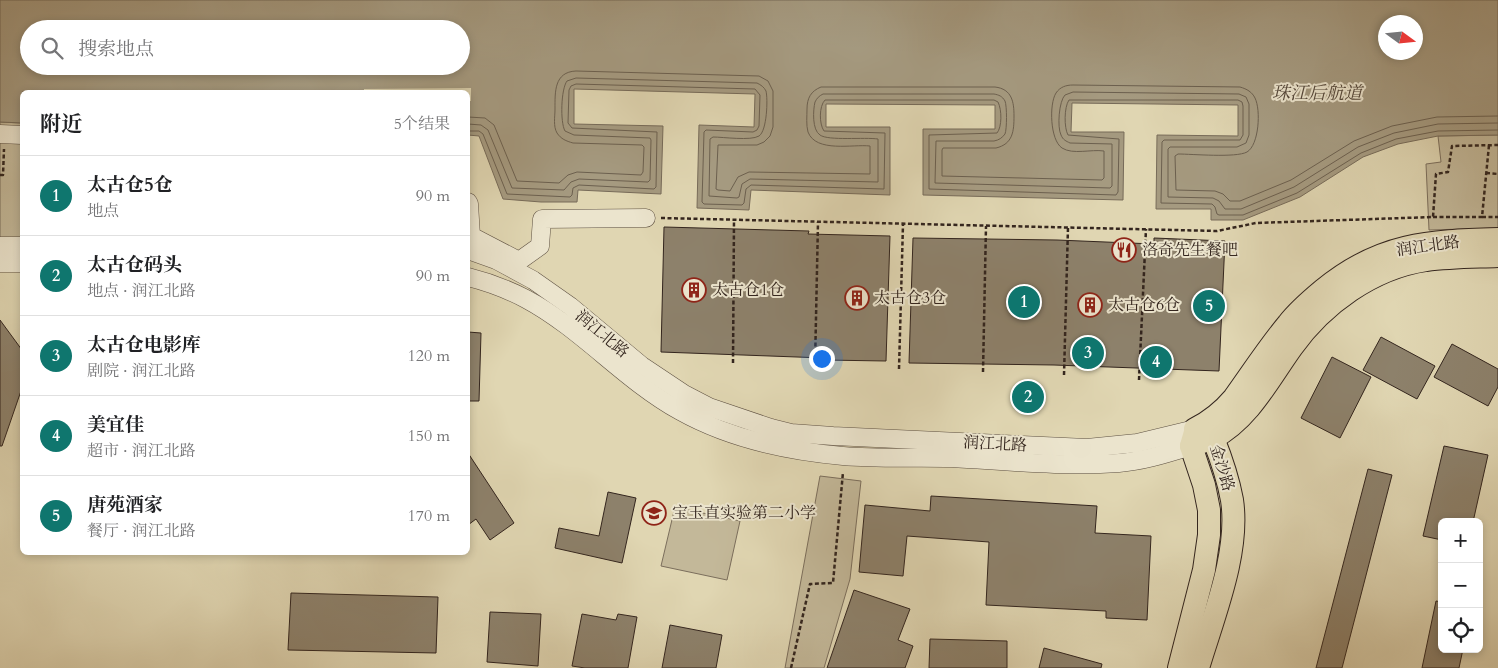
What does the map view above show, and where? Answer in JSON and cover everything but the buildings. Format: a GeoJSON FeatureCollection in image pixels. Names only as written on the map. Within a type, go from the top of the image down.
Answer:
{"type":"FeatureCollection","features":[{"type":"Feature","properties":{"kind":"main road","name":"润江北路"},"geometry":{"type":"LineString","coordinates":[[1200,438],[1213,419],[1224,410],[1289,322],[1310,301],[1346,272],[1384,253],[1407,246],[1452,241],[1498,239]]}},
{"type":"Feature","properties":{"kind":"main road","name":"润江北路"},"geometry":{"type":"LineString","coordinates":[[1200,438],[1244,413],[1256,399],[1293,345],[1321,313],[1364,282],[1404,265],[1425,260],[1498,256]]}},
{"type":"Feature","properties":{"kind":"main road","name":"金沙路"},"geometry":{"type":"LineString","coordinates":[[1179,668],[1204,570],[1209,535],[1209,510],[1204,485],[1200,438]]}},
{"type":"Feature","properties":{"kind":"main road","name":"金沙路"},"geometry":{"type":"LineString","coordinates":[[1198,668],[1229,558],[1233,524],[1232,501],[1226,472],[1200,438]]}},
{"type":"Feature","properties":{"kind":"street"},"geometry":{"type":"LineString","coordinates":[[470,220],[471,236],[519,261],[540,246],[542,219],[646,218]]}},
{"type":"Feature","properties":{"kind":"street"},"geometry":{"type":"LineString","coordinates":[[0,246],[20,246]]}},
{"type":"Feature","properties":{"kind":"street","name":"润江北路"},"geometry":{"type":"LineString","coordinates":[[470,251],[496,260],[533,280],[570,306],[642,366],[684,394],[710,407],[771,428],[791,433],[833,436],[1087,448],[1200,438]]}},
{"type":"Feature","properties":{"kind":"street"},"geometry":{"type":"LineString","coordinates":[[0,263],[20,264]]}},
{"type":"Feature","properties":{"kind":"street","name":"润江北路"},"geometry":{"type":"LineString","coordinates":[[470,278],[501,287],[527,300],[559,321],[649,391],[692,418],[757,443],[780,448],[844,456],[1099,464],[1142,459],[1200,438]]}},
{"type":"Feature","properties":{"kind":"path"},"geometry":{"type":"LineString","coordinates":[[0,174],[3,175],[9,134]]}},
{"type":"Feature","properties":{"kind":"path"},"geometry":{"type":"LineString","coordinates":[[1433,217],[1436,174],[1448,172],[1452,146],[1498,144]]}},
{"type":"Feature","properties":{"kind":"path"},"geometry":{"type":"LineString","coordinates":[[1482,217],[1489,145]]}},
{"type":"Feature","properties":{"kind":"path"},"geometry":{"type":"LineString","coordinates":[[1486,173],[1498,174]]}},
{"type":"Feature","properties":{"kind":"path"},"geometry":{"type":"LineString","coordinates":[[646,218],[1218,231],[1256,223],[1433,217],[1498,217]]}},
{"type":"Feature","properties":{"kind":"path"},"geometry":{"type":"LineString","coordinates":[[733,363],[734,220]]}},
{"type":"Feature","properties":{"kind":"path"},"geometry":{"type":"LineString","coordinates":[[815,366],[818,222]]}},
{"type":"Feature","properties":{"kind":"path"},"geometry":{"type":"LineString","coordinates":[[899,369],[903,224]]}},
{"type":"Feature","properties":{"kind":"path"},"geometry":{"type":"LineString","coordinates":[[983,372],[986,226]]}},
{"type":"Feature","properties":{"kind":"path"},"geometry":{"type":"LineString","coordinates":[[1064,375],[1068,227]]}},
{"type":"Feature","properties":{"kind":"path"},"geometry":{"type":"LineString","coordinates":[[1139,380],[1146,229]]}},
{"type":"Feature","properties":{"kind":"path"},"geometry":{"type":"LineString","coordinates":[[791,668],[810,584],[833,583],[844,456]]}},
{"type":"Feature","properties":{"kind":"shaded area"},"geometry":{"type":"Polygon","coordinates":[[[0,122],[20,123],[20,238],[0,238],[0,122]]]}},
{"type":"Feature","properties":{"kind":"shaded area"},"geometry":{"type":"Polygon","coordinates":[[[1498,135],[1498,228],[1429,230],[1426,164],[1441,162],[1438,136],[1498,135]]]}},
{"type":"Feature","properties":{"kind":"shaded area"},"geometry":{"type":"Polygon","coordinates":[[[820,476],[861,481],[850,579],[824,668],[785,668],[820,476]]]}},
{"type":"Feature","properties":{"kind":"shaded area"},"geometry":{"type":"Polygon","coordinates":[[[675,507],[740,521],[727,580],[661,566],[675,507]]]}},
{"type":"Feature","properties":{"kind":"water","name":"珠江后航道"},"geometry":{"type":"Polygon","coordinates":[[[0,0],[1498,0],[1498,135],[1438,136],[1398,144],[1363,157],[1300,197],[1243,220],[1211,220],[1211,209],[1156,209],[1157,135],[1238,136],[1238,105],[1072,103],[1071,132],[1124,132],[1123,200],[923,195],[923,129],[995,129],[995,105],[826,104],[826,127],[890,127],[890,195],[751,190],[749,210],[697,208],[699,125],[754,127],[755,94],[574,89],[574,124],[663,126],[661,194],[578,190],[577,202],[541,202],[503,199],[479,136],[470,135],[470,90],[20,90],[20,123],[0,122],[0,0]]]}},
{"type":"Feature","properties":{"kind":"pier"},"geometry":{"type":"Polygon","coordinates":[[[471,88],[471,101],[470,90],[364,89],[471,88]]]}},
{"type":"Feature","properties":{"kind":"place","name":"洛奇先生餐吧"},"geometry":{"type":"Point","coordinates":[1124,250]}},
{"type":"Feature","properties":{"kind":"place","name":"太古仓1仓"},"geometry":{"type":"Point","coordinates":[694,290]}},
{"type":"Feature","properties":{"kind":"place","name":"太古仓3仓"},"geometry":{"type":"Point","coordinates":[857,298]}},
{"type":"Feature","properties":{"kind":"place","name":"太古仓5仓"},"geometry":{"type":"Point","coordinates":[1024,302]}},
{"type":"Feature","properties":{"kind":"place","name":"太古仓6仓"},"geometry":{"type":"Point","coordinates":[1090,305]}},
{"type":"Feature","properties":{"kind":"place","name":"唐苑酒家"},"geometry":{"type":"Point","coordinates":[1209,306]}},
{"type":"Feature","properties":{"kind":"place","name":"太古仓电影库"},"geometry":{"type":"Point","coordinates":[1088,353]}},
{"type":"Feature","properties":{"kind":"place","name":"美宜佳"},"geometry":{"type":"Point","coordinates":[1156,362]}},
{"type":"Feature","properties":{"kind":"place","name":"太古仓码头"},"geometry":{"type":"Point","coordinates":[1028,397]}},
{"type":"Feature","properties":{"kind":"place","name":"宝玉直实验第二小学"},"geometry":{"type":"Point","coordinates":[654,513]}}]}
